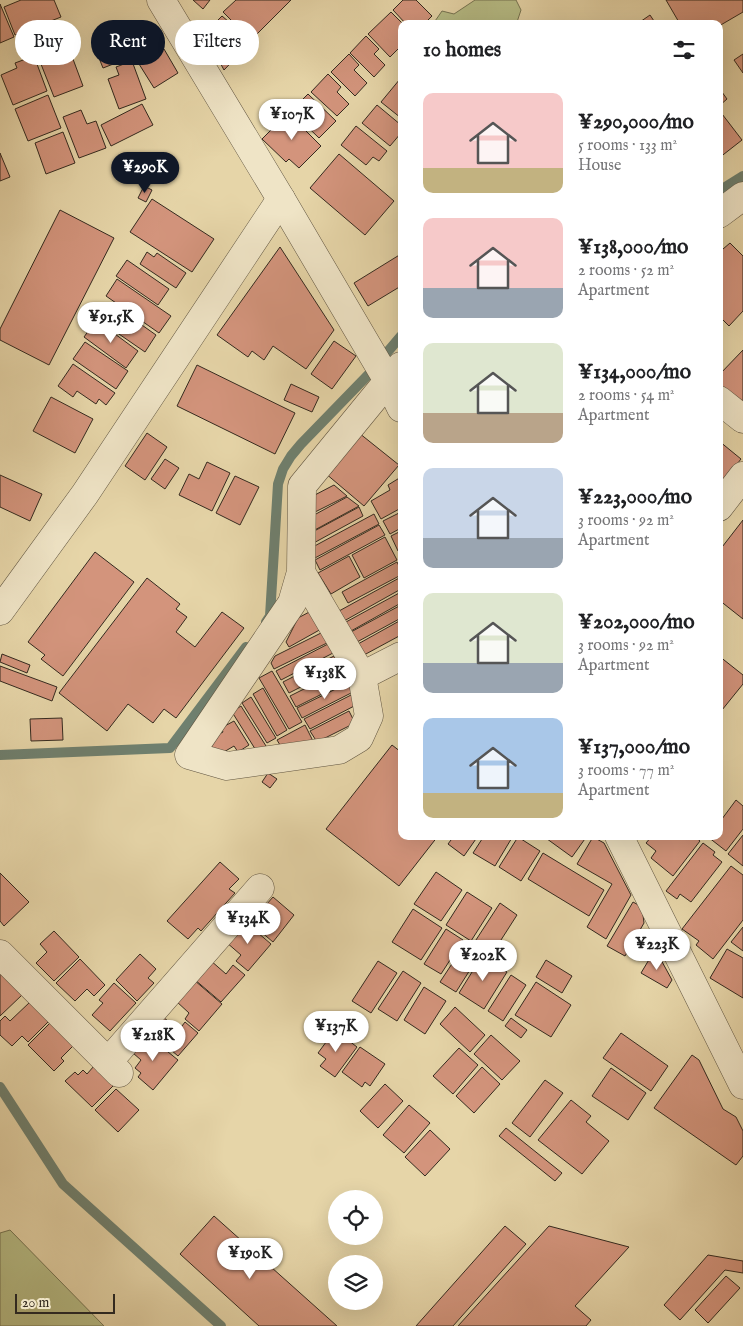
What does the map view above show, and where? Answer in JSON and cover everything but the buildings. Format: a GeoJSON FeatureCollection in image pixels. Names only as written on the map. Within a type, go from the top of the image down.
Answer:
{"type":"FeatureCollection","features":[{"type":"Feature","properties":{"kind":"street"},"geometry":{"type":"LineString","coordinates":[[161,0],[386,368],[398,400]]}},
{"type":"Feature","properties":{"kind":"street"},"geometry":{"type":"LineString","coordinates":[[723,211],[743,196]]}},
{"type":"Feature","properties":{"kind":"street"},"geometry":{"type":"LineString","coordinates":[[0,611],[85,494],[281,199]]}},
{"type":"Feature","properties":{"kind":"street"},"geometry":{"type":"LineString","coordinates":[[302,572],[362,676],[369,716],[359,738],[339,750],[227,766],[189,756],[292,604],[302,572],[302,486],[386,368]]}},
{"type":"Feature","properties":{"kind":"street"},"geometry":{"type":"LineString","coordinates":[[723,403],[743,419]]}},
{"type":"Feature","properties":{"kind":"street"},"geometry":{"type":"LineString","coordinates":[[723,502],[743,476]]}},
{"type":"Feature","properties":{"kind":"street"},"geometry":{"type":"LineString","coordinates":[[362,676],[398,658]]}},
{"type":"Feature","properties":{"kind":"street"},"geometry":{"type":"LineString","coordinates":[[622,840],[743,1084]]}},
{"type":"Feature","properties":{"kind":"street"},"geometry":{"type":"LineString","coordinates":[[0,954],[114,1068],[260,888]]}},
{"type":"Feature","properties":{"kind":"green space"},"geometry":{"type":"Polygon","coordinates":[[[475,0],[516,0],[521,10],[518,20],[436,20],[442,11],[454,14],[475,0]]]}},
{"type":"Feature","properties":{"kind":"green space"},"geometry":{"type":"Polygon","coordinates":[[[10,1230],[104,1326],[0,1326],[0,1233],[10,1230]]]}},
{"type":"Feature","properties":{"kind":"waterway"},"geometry":{"type":"LineString","coordinates":[[723,188],[743,176]]}},
{"type":"Feature","properties":{"kind":"waterway"},"geometry":{"type":"LineString","coordinates":[[266,622],[270,616],[278,484],[283,469],[301,444],[368,375],[398,340]]}},
{"type":"Feature","properties":{"kind":"waterway"},"geometry":{"type":"LineString","coordinates":[[0,755],[170,748],[246,647]]}},
{"type":"Feature","properties":{"kind":"waterway"},"geometry":{"type":"LineString","coordinates":[[0,1087],[63,1184],[221,1326]]}}]}
